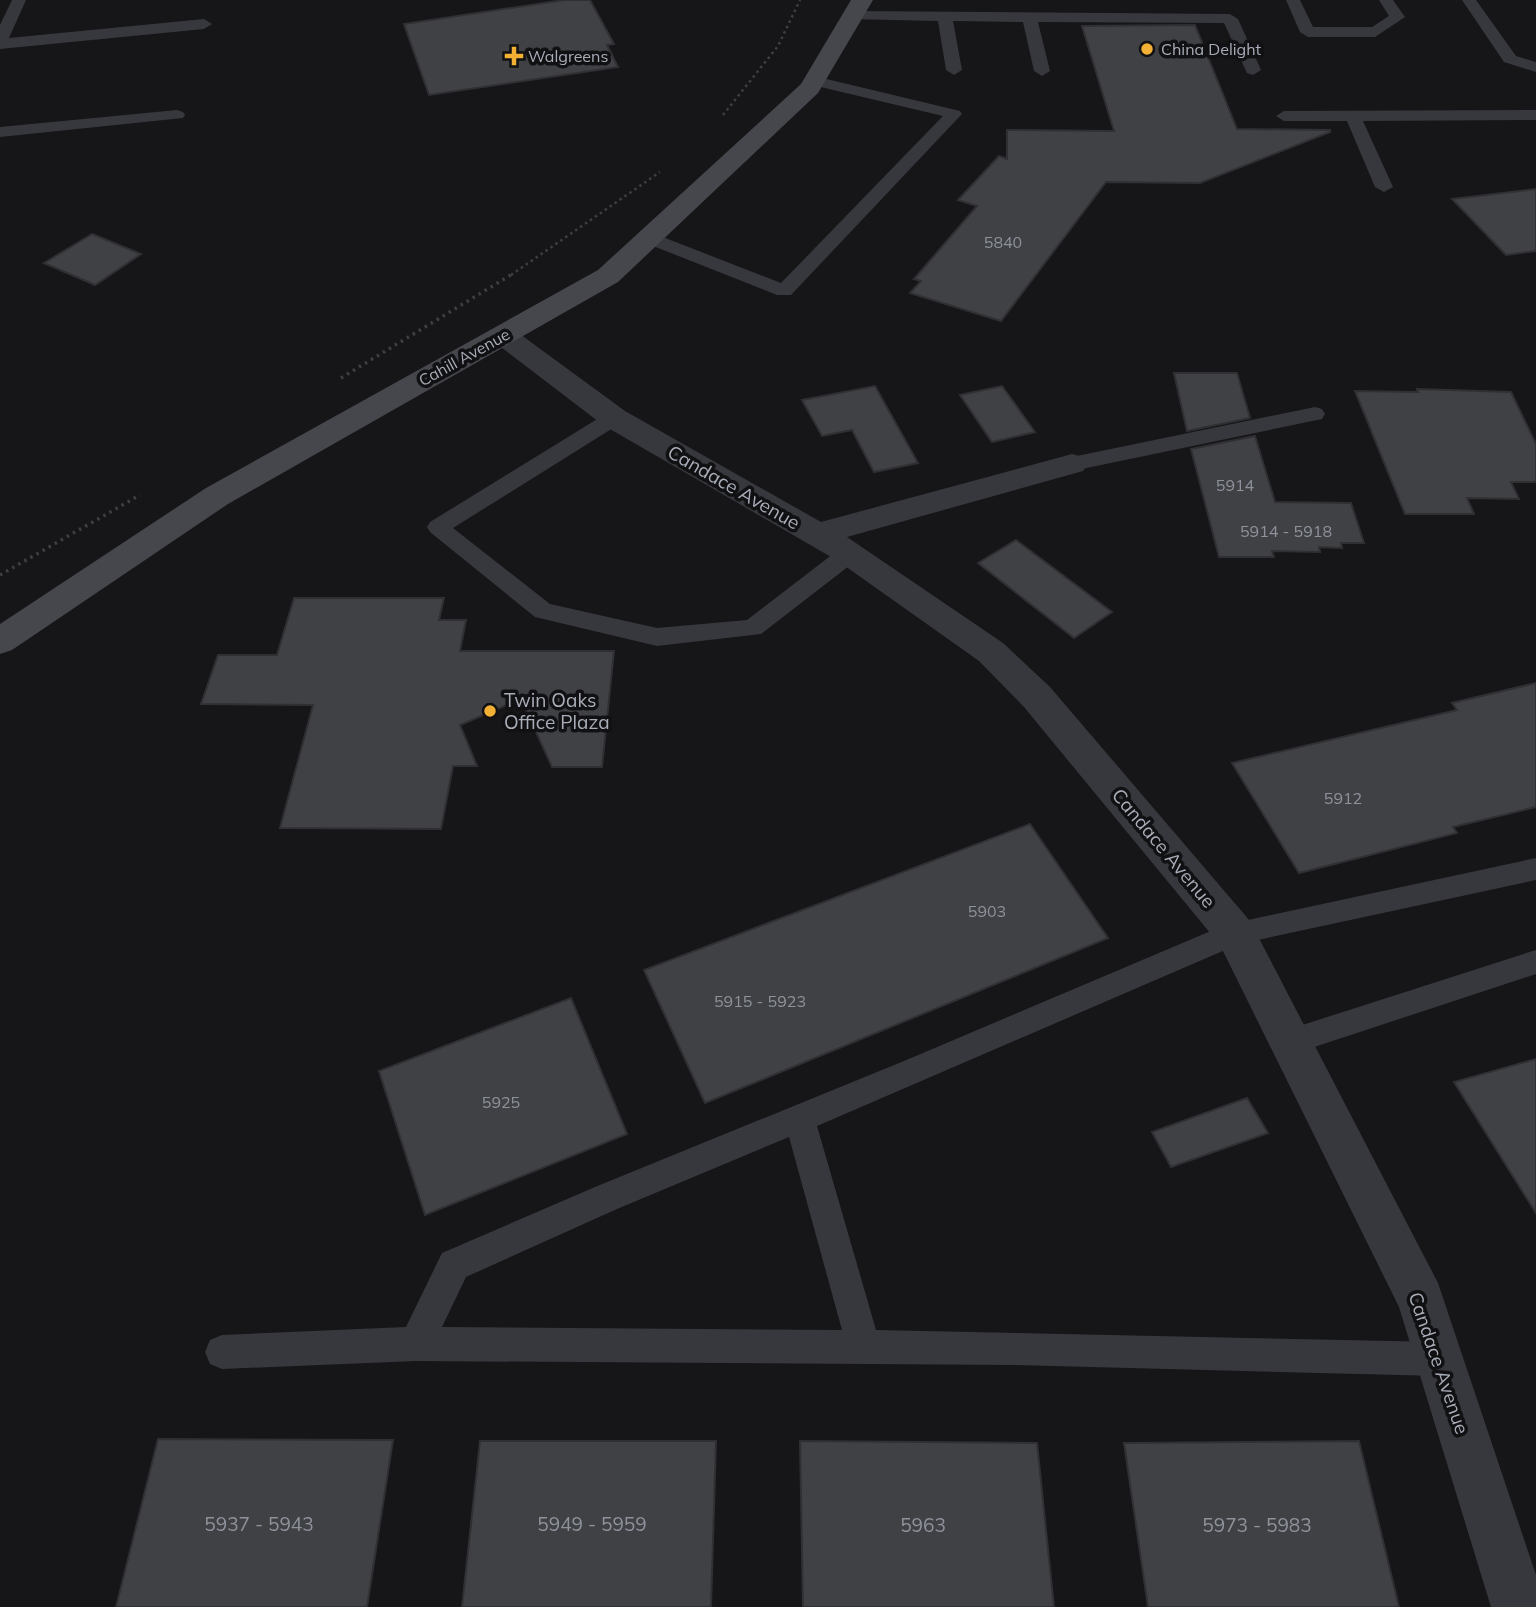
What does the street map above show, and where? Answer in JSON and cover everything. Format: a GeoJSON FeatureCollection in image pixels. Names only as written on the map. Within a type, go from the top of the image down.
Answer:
{"type":"FeatureCollection","features":[{"type":"Feature","properties":{"kind":"street","name":"Cahill Avenue"},"geometry":{"type":"LineString","coordinates":[[0,640],[217,496],[608,276],[810,89],[857,8]]}},
{"type":"Feature","properties":{"kind":"street","name":"Candace Avenue"},"geometry":{"type":"LineString","coordinates":[[503,335],[614,418],[850,553],[991,652],[1037,697],[1235,933],[1421,1300],[1519,1607]]}},
{"type":"Feature","properties":{"kind":"street"},"geometry":{"type":"LineString","coordinates":[[817,534],[1072,464]]}},
{"type":"Feature","properties":{"kind":"lane"},"geometry":{"type":"LineString","coordinates":[[19,0],[0,43],[204,24]]}},
{"type":"Feature","properties":{"kind":"lane"},"geometry":{"type":"LineString","coordinates":[[1293,0],[1308,32],[1375,32],[1397,17],[1386,0]]}},
{"type":"Feature","properties":{"kind":"lane"},"geometry":{"type":"LineString","coordinates":[[1469,0],[1510,60],[1536,67]]}},
{"type":"Feature","properties":{"kind":"lane"},"geometry":{"type":"LineString","coordinates":[[857,8],[944,16],[1230,19],[1253,70]]}},
{"type":"Feature","properties":{"kind":"lane"},"geometry":{"type":"LineString","coordinates":[[944,16],[954,70]]}},
{"type":"Feature","properties":{"kind":"lane"},"geometry":{"type":"LineString","coordinates":[[1029,18],[1042,71]]}},
{"type":"Feature","properties":{"kind":"lane"},"geometry":{"type":"LineString","coordinates":[[649,238],[784,291],[954,114],[814,81]]}},
{"type":"Feature","properties":{"kind":"lane"},"geometry":{"type":"LineString","coordinates":[[0,132],[177,115]]}},
{"type":"Feature","properties":{"kind":"lane"},"geometry":{"type":"LineString","coordinates":[[1284,116],[1536,115]]}},
{"type":"Feature","properties":{"kind":"lane"},"geometry":{"type":"LineString","coordinates":[[1353,116],[1384,187]]}},
{"type":"Feature","properties":{"kind":"lane"},"geometry":{"type":"LineString","coordinates":[[1072,464],[1315,414]]}},
{"type":"Feature","properties":{"kind":"lane"},"geometry":{"type":"LineString","coordinates":[[614,418],[438,527],[543,611],[657,637],[752,628],[850,553]]}},
{"type":"Feature","properties":{"kind":"lane"},"geometry":{"type":"LineString","coordinates":[[416,1344],[454,1265],[606,1198],[1235,933],[1536,869]]}},
{"type":"Feature","properties":{"kind":"lane"},"geometry":{"type":"LineString","coordinates":[[1290,1042],[1536,962]]}},
{"type":"Feature","properties":{"kind":"lane"},"geometry":{"type":"LineString","coordinates":[[799,1118],[864,1347]]}},
{"type":"Feature","properties":{"kind":"lane"},"geometry":{"type":"LineString","coordinates":[[222,1352],[416,1344],[864,1347],[1440,1359]]}},
{"type":"Feature","properties":{"kind":"path"},"geometry":{"type":"LineString","coordinates":[[722,116],[773,51],[800,0]]}},
{"type":"Feature","properties":{"kind":"path"},"geometry":{"type":"LineString","coordinates":[[336,381],[441,319],[607,212],[662,171]]}},
{"type":"Feature","properties":{"kind":"path"},"geometry":{"type":"LineString","coordinates":[[0,575],[150,489]]}},
{"type":"Feature","properties":{"kind":"building","name":"Walgreens"},"geometry":{"type":"Polygon","coordinates":[[[564,0],[590,0],[614,44],[607,45],[618,67],[429,95],[404,24],[564,0]]]}},
{"type":"Feature","properties":{"kind":"building"},"geometry":{"type":"Polygon","coordinates":[[[1195,25],[1237,129],[1330,132],[1200,183],[1106,182],[1001,321],[910,293],[921,281],[914,279],[977,206],[958,200],[999,156],[1007,159],[1007,130],[1114,131],[1082,26],[1195,25]]]}},
{"type":"Feature","properties":{"kind":"building"},"geometry":{"type":"Polygon","coordinates":[[[1536,189],[1536,251],[1506,255],[1452,199],[1536,189]]]}},
{"type":"Feature","properties":{"kind":"building"},"geometry":{"type":"Polygon","coordinates":[[[92,234],[141,254],[95,285],[44,263],[92,234]]]}},
{"type":"Feature","properties":{"kind":"building"},"geometry":{"type":"Polygon","coordinates":[[[1174,373],[1237,373],[1250,418],[1187,431],[1174,373]]]}},
{"type":"Feature","properties":{"kind":"building"},"geometry":{"type":"Polygon","coordinates":[[[875,386],[918,463],[874,472],[852,430],[822,436],[802,400],[875,386]]]}},
{"type":"Feature","properties":{"kind":"building"},"geometry":{"type":"Polygon","coordinates":[[[1002,386],[1035,432],[992,442],[960,395],[1002,386]]]}},
{"type":"Feature","properties":{"kind":"building"},"geometry":{"type":"Polygon","coordinates":[[[1417,389],[1511,392],[1536,444],[1536,482],[1511,482],[1519,499],[1467,498],[1474,514],[1405,514],[1355,391],[1418,392],[1417,389]]]}},
{"type":"Feature","properties":{"kind":"building"},"geometry":{"type":"Polygon","coordinates":[[[1255,436],[1275,502],[1351,503],[1364,543],[1341,543],[1342,548],[1319,547],[1320,552],[1272,551],[1274,557],[1219,557],[1191,449],[1255,436]]]}},
{"type":"Feature","properties":{"kind":"building"},"geometry":{"type":"Polygon","coordinates":[[[1016,540],[1112,612],[1074,638],[978,563],[1016,540]]]}},
{"type":"Feature","properties":{"kind":"building","name":"Twin Oaks Office Plaza"},"geometry":{"type":"Polygon","coordinates":[[[294,598],[444,598],[439,620],[466,620],[460,651],[614,651],[602,767],[552,767],[521,699],[460,725],[477,766],[453,766],[441,829],[280,828],[313,705],[201,704],[218,655],[277,655],[294,598]]]}},
{"type":"Feature","properties":{"kind":"building"},"geometry":{"type":"Polygon","coordinates":[[[1536,683],[1536,807],[1453,827],[1457,833],[1299,873],[1232,763],[1457,710],[1452,703],[1536,683]]]}},
{"type":"Feature","properties":{"kind":"building"},"geometry":{"type":"Polygon","coordinates":[[[1030,824],[1108,938],[705,1103],[644,970],[1030,824]]]}},
{"type":"Feature","properties":{"kind":"building"},"geometry":{"type":"Polygon","coordinates":[[[571,998],[627,1134],[425,1215],[379,1071],[571,998]]]}},
{"type":"Feature","properties":{"kind":"building"},"geometry":{"type":"Polygon","coordinates":[[[1536,1059],[1536,1213],[1454,1082],[1536,1059]]]}},
{"type":"Feature","properties":{"kind":"building"},"geometry":{"type":"Polygon","coordinates":[[[1247,1098],[1268,1133],[1171,1167],[1152,1132],[1247,1098]]]}},
{"type":"Feature","properties":{"kind":"building"},"geometry":{"type":"Polygon","coordinates":[[[158,1439],[393,1440],[367,1607],[116,1607],[158,1439]]]}},
{"type":"Feature","properties":{"kind":"building"},"geometry":{"type":"Polygon","coordinates":[[[480,1441],[716,1441],[711,1607],[462,1607],[480,1441]]]}},
{"type":"Feature","properties":{"kind":"building"},"geometry":{"type":"Polygon","coordinates":[[[800,1441],[1037,1443],[1054,1607],[803,1607],[800,1441]]]}},
{"type":"Feature","properties":{"kind":"building"},"geometry":{"type":"Polygon","coordinates":[[[1359,1441],[1399,1607],[1148,1607],[1124,1443],[1359,1441]]]}},
{"type":"Feature","properties":{"kind":"place","name":"China Delight"},"geometry":{"type":"Point","coordinates":[1147,49]}},
{"type":"Feature","properties":{"kind":"place","name":"Walgreens"},"geometry":{"type":"Point","coordinates":[514,56]}},
{"type":"Feature","properties":{"kind":"place","name":"Twin Oaks Office Plaza"},"geometry":{"type":"Point","coordinates":[490,711]}}]}
